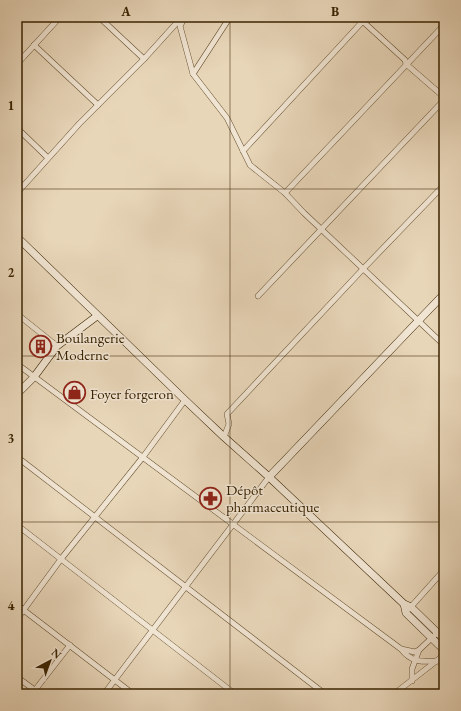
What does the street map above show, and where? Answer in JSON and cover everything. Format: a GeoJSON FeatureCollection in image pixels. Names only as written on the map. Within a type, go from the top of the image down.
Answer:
{"type":"FeatureCollection","features":[{"type":"Feature","properties":{"kind":"main road"},"geometry":{"type":"LineString","coordinates":[[17,237],[97,316],[224,437],[269,477],[404,604],[411,607],[444,639]]}},
{"type":"Feature","properties":{"kind":"main road"},"geometry":{"type":"LineString","coordinates":[[269,477],[444,294]]}},
{"type":"Feature","properties":{"kind":"main road"},"geometry":{"type":"LineString","coordinates":[[17,394],[34,377],[57,346],[97,316]]}},
{"type":"Feature","properties":{"kind":"main road"},"geometry":{"type":"LineString","coordinates":[[404,604],[406,613],[444,650]]}},
{"type":"Feature","properties":{"kind":"street"},"geometry":{"type":"LineString","coordinates":[[51,17],[55,21]]}},
{"type":"Feature","properties":{"kind":"street"},"geometry":{"type":"LineString","coordinates":[[17,64],[60,17]]}},
{"type":"Feature","properties":{"kind":"street"},"geometry":{"type":"LineString","coordinates":[[99,17],[144,59]]}},
{"type":"Feature","properties":{"kind":"street"},"geometry":{"type":"LineString","coordinates":[[17,193],[66,138],[144,59],[182,17]]}},
{"type":"Feature","properties":{"kind":"street"},"geometry":{"type":"LineString","coordinates":[[185,17],[180,26],[193,74],[227,118],[250,165],[285,193],[321,230],[444,345]]}},
{"type":"Feature","properties":{"kind":"street"},"geometry":{"type":"LineString","coordinates":[[193,74],[230,17]]}},
{"type":"Feature","properties":{"kind":"street"},"geometry":{"type":"LineString","coordinates":[[258,296],[444,99],[406,64],[405,60],[358,17]]}},
{"type":"Feature","properties":{"kind":"street"},"geometry":{"type":"LineString","coordinates":[[243,151],[363,21]]}},
{"type":"Feature","properties":{"kind":"street"},"geometry":{"type":"LineString","coordinates":[[285,193],[444,25]]}},
{"type":"Feature","properties":{"kind":"street"},"geometry":{"type":"LineString","coordinates":[[34,45],[98,105]]}},
{"type":"Feature","properties":{"kind":"street"},"geometry":{"type":"LineString","coordinates":[[17,128],[48,158]]}},
{"type":"Feature","properties":{"kind":"street"},"geometry":{"type":"LineString","coordinates":[[224,437],[229,424],[226,414],[444,185]]}},
{"type":"Feature","properties":{"kind":"street"},"geometry":{"type":"LineString","coordinates":[[17,314],[57,346]]}},
{"type":"Feature","properties":{"kind":"street"},"geometry":{"type":"LineString","coordinates":[[17,364],[401,649],[411,661],[413,667]]}},
{"type":"Feature","properties":{"kind":"street"},"geometry":{"type":"LineString","coordinates":[[17,619],[61,559],[144,457],[185,400]]}},
{"type":"Feature","properties":{"kind":"street"},"geometry":{"type":"LineString","coordinates":[[17,457],[324,694]]}},
{"type":"Feature","properties":{"kind":"street"},"geometry":{"type":"LineString","coordinates":[[104,694],[269,477]]}},
{"type":"Feature","properties":{"kind":"street"},"geometry":{"type":"LineString","coordinates":[[17,525],[234,694]]}},
{"type":"Feature","properties":{"kind":"street"},"geometry":{"type":"LineString","coordinates":[[406,613],[444,570]]}},
{"type":"Feature","properties":{"kind":"street"},"geometry":{"type":"LineString","coordinates":[[17,605],[133,694]]}},
{"type":"Feature","properties":{"kind":"street"},"geometry":{"type":"LineString","coordinates":[[401,649],[415,652],[432,639],[437,633]]}},
{"type":"Feature","properties":{"kind":"street"},"geometry":{"type":"LineString","coordinates":[[17,678],[36,693],[70,645]]}},
{"type":"Feature","properties":{"kind":"street"},"geometry":{"type":"LineString","coordinates":[[412,681],[411,674],[419,650]]}},
{"type":"Feature","properties":{"kind":"street"},"geometry":{"type":"LineString","coordinates":[[394,694],[444,655]]}},
{"type":"Feature","properties":{"kind":"street"},"geometry":{"type":"LineString","coordinates":[[408,658],[426,662],[444,661]]}},
{"type":"Feature","properties":{"kind":"place","name":"Boulangerie Moderne"},"geometry":{"type":"Point","coordinates":[40,346]}},
{"type":"Feature","properties":{"kind":"place","name":"Foyer forgeron"},"geometry":{"type":"Point","coordinates":[74,393]}},
{"type":"Feature","properties":{"kind":"place","name":"Dépôt pharmaceutique"},"geometry":{"type":"Point","coordinates":[211,498]}}]}
